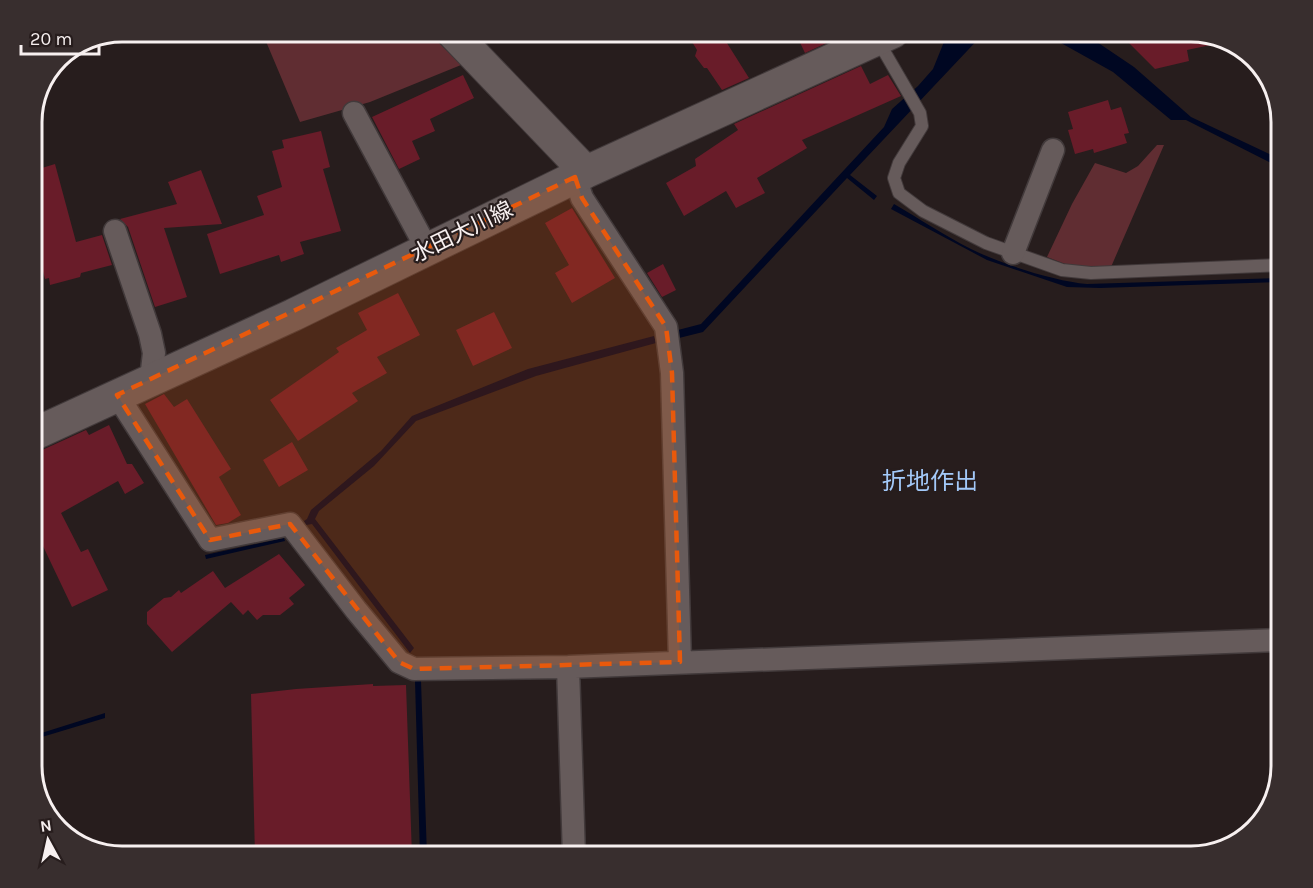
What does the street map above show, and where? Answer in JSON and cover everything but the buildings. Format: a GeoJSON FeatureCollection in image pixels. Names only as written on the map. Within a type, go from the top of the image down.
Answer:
{"type":"FeatureCollection","features":[{"type":"Feature","properties":{"kind":"main road"},"geometry":{"type":"LineString","coordinates":[[461,42],[580,175]]}},
{"type":"Feature","properties":{"kind":"main road","name":"水田大川線"},"geometry":{"type":"LineString","coordinates":[[42,430],[292,315],[580,175],[870,42]]}},
{"type":"Feature","properties":{"kind":"street"},"geometry":{"type":"LineString","coordinates":[[354,113],[427,249]]}},
{"type":"Feature","properties":{"kind":"street"},"geometry":{"type":"LineString","coordinates":[[1013,253],[1053,150]]}},
{"type":"Feature","properties":{"kind":"street"},"geometry":{"type":"LineString","coordinates":[[580,175],[582,198],[666,327],[672,373],[680,662]]}},
{"type":"Feature","properties":{"kind":"street"},"geometry":{"type":"LineString","coordinates":[[115,231],[150,334],[154,353],[151,379]]}},
{"type":"Feature","properties":{"kind":"street"},"geometry":{"type":"LineString","coordinates":[[117,395],[210,540],[290,524],[399,662],[414,669],[568,667],[1271,640]]}},
{"type":"Feature","properties":{"kind":"street"},"geometry":{"type":"LineString","coordinates":[[568,667],[574,846]]}},
{"type":"Feature","properties":{"kind":"lane"},"geometry":{"type":"LineString","coordinates":[[888,42],[920,113],[922,126],[899,164],[894,178],[898,193],[923,211],[986,243],[1062,270],[1091,273],[1271,265]]}},
{"type":"Feature","properties":{"kind":"highlighted area"},"geometry":{"type":"Polygon","coordinates":[[[575,177],[582,198],[666,327],[672,373],[680,662],[414,669],[399,662],[290,524],[210,540],[117,395],[575,177]]]}},
{"type":"Feature","properties":{"kind":"shaded area"},"geometry":{"type":"Polygon","coordinates":[[[266,42],[438,42],[461,65],[370,102],[300,122],[266,42]]]}},
{"type":"Feature","properties":{"kind":"shaded area"},"geometry":{"type":"Polygon","coordinates":[[[1157,145],[1164,145],[1111,267],[1073,267],[1047,257],[1072,204],[1095,163],[1126,173],[1138,166],[1157,145]]]}},
{"type":"Feature","properties":{"kind":"water"},"geometry":{"type":"Polygon","coordinates":[[[944,42],[976,42],[850,175],[877,196],[874,200],[847,178],[703,332],[679,338],[678,330],[701,324],[884,127],[892,109],[933,69],[944,42]]]}},
{"type":"Feature","properties":{"kind":"water"},"geometry":{"type":"Polygon","coordinates":[[[1059,42],[1097,42],[1134,67],[1191,117],[1271,155],[1271,163],[1186,120],[1171,120],[1113,72],[1059,42]]]}},
{"type":"Feature","properties":{"kind":"water"},"geometry":{"type":"Polygon","coordinates":[[[894,204],[983,255],[1059,279],[1087,284],[1271,278],[1271,282],[1067,287],[987,260],[891,209],[894,204]]]}},
{"type":"Feature","properties":{"kind":"water"},"geometry":{"type":"Polygon","coordinates":[[[654,336],[656,343],[536,376],[416,421],[374,466],[319,511],[315,519],[414,648],[410,653],[312,524],[306,525],[304,521],[311,510],[381,451],[412,416],[528,369],[654,336]]]}},
{"type":"Feature","properties":{"kind":"water"},"geometry":{"type":"Polygon","coordinates":[[[284,538],[285,541],[206,559],[205,555],[284,538]]]}},
{"type":"Feature","properties":{"kind":"water"},"geometry":{"type":"Polygon","coordinates":[[[415,681],[421,681],[427,846],[420,846],[415,681]]]}},
{"type":"Feature","properties":{"kind":"water"},"geometry":{"type":"Polygon","coordinates":[[[105,713],[105,718],[42,737],[42,733],[105,713]]]}},
{"type":"Feature","properties":{"kind":"district","name":"折地作出"},"geometry":{"type":"Point","coordinates":[930,481]}}]}
